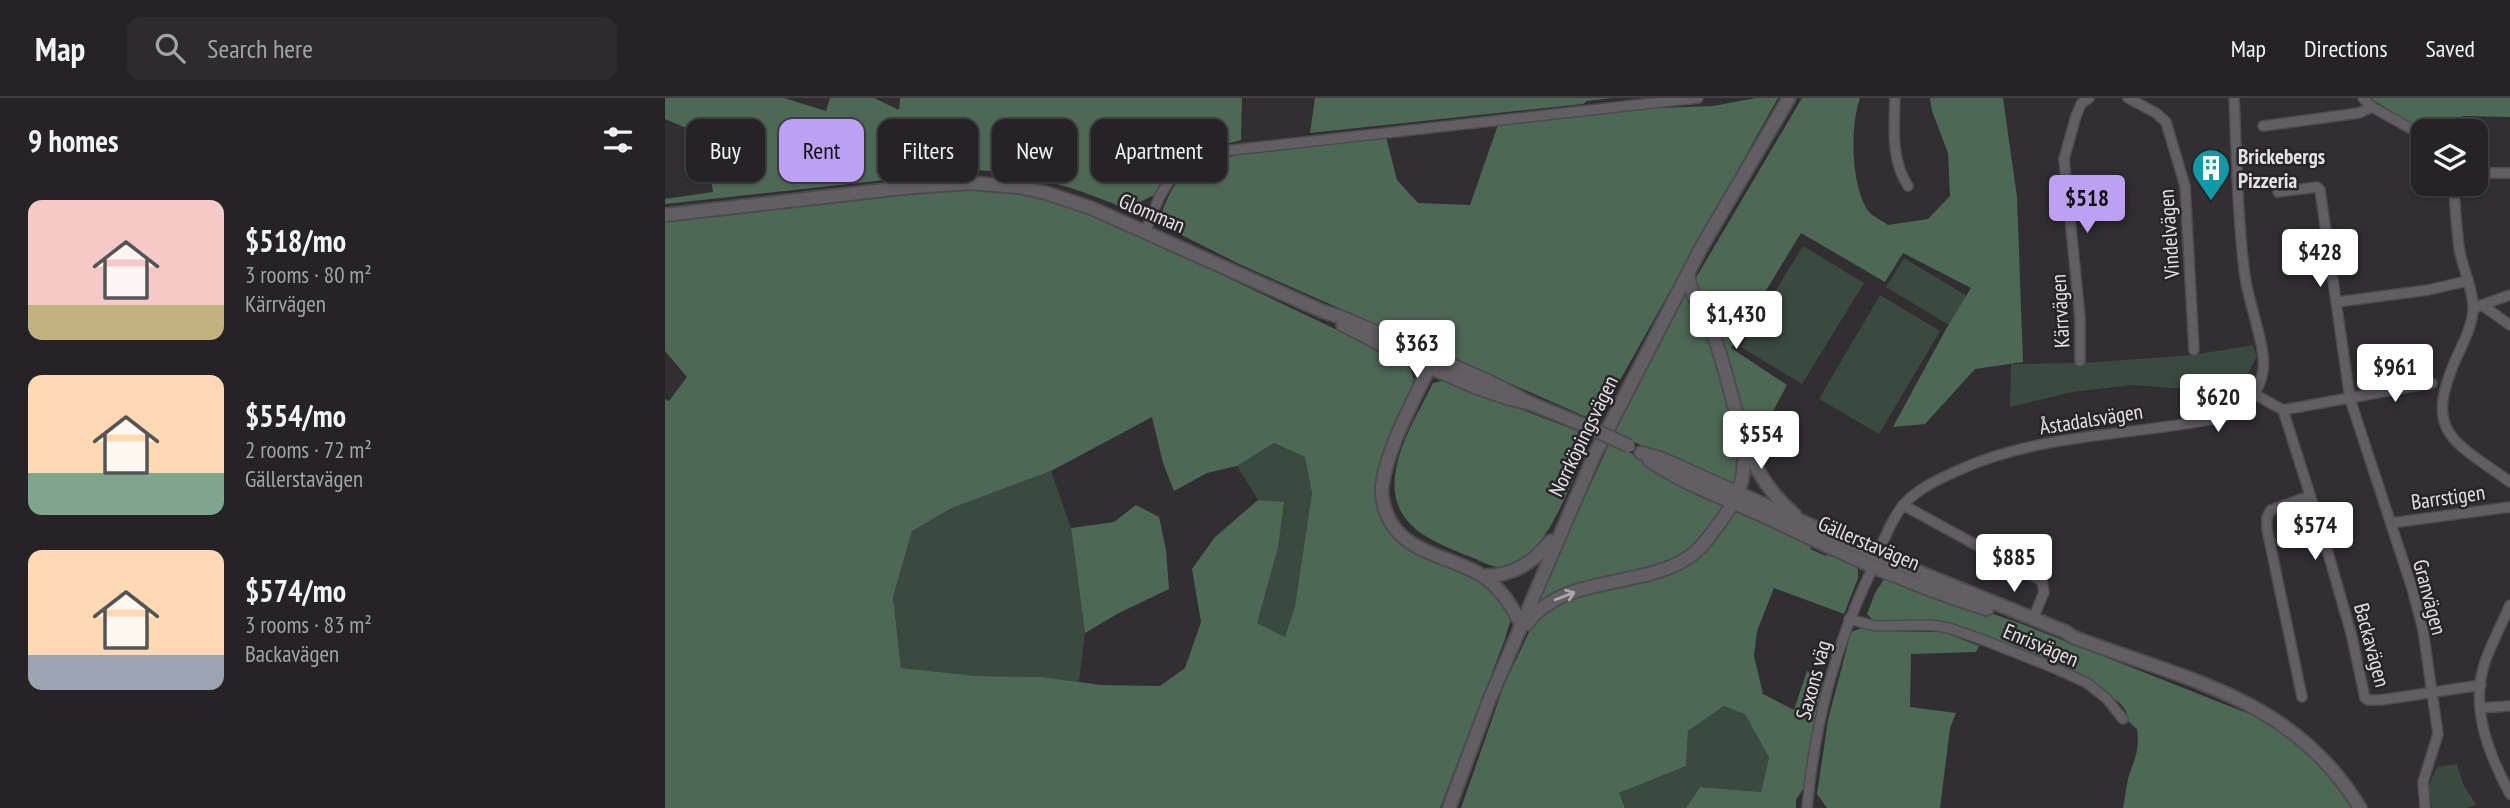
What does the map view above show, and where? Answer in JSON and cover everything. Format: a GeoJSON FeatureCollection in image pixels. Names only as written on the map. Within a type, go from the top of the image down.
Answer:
{"type":"FeatureCollection","features":[{"type":"Feature","properties":{"kind":"main road","name":"Norrköpingsvägen"},"geometry":{"type":"LineString","coordinates":[[1449,808],[1488,702],[1561,529],[1625,392],[1723,207],[1789,98]]}},
{"type":"Feature","properties":{"kind":"main road","name":"Glomman"},"geometry":{"type":"LineString","coordinates":[[665,215],[912,187],[971,183],[1019,187],[1046,193],[1146,231],[1322,312],[1368,339],[1432,362],[1490,394],[1532,404],[1641,453],[1660,458],[1736,498]]}},
{"type":"Feature","properties":{"kind":"main road"},"geometry":{"type":"LineString","coordinates":[[1688,273],[1692,295],[1717,344],[1730,394],[1756,470],[1767,486],[1808,525]]}},
{"type":"Feature","properties":{"kind":"main road"},"geometry":{"type":"LineString","coordinates":[[1432,362],[1391,455],[1382,489],[1382,502],[1388,518],[1405,541],[1483,576],[1509,602],[1521,624]]}},
{"type":"Feature","properties":{"kind":"main road"},"geometry":{"type":"LineString","coordinates":[[1515,640],[1534,614],[1554,601],[1579,591],[1669,567],[1690,556],[1711,535],[1736,498],[1744,477],[1745,440]]}},
{"type":"Feature","properties":{"kind":"main road","name":"Gällerstavägen"},"geometry":{"type":"LineString","coordinates":[[1736,498],[1808,525],[1929,589],[2213,688],[2275,718],[2336,772],[2360,808]]}},
{"type":"Feature","properties":{"kind":"main road","name":"Gällerstavägen"},"geometry":{"type":"LineString","coordinates":[[1736,498],[1875,561],[2033,619],[2066,632],[2073,638]]}},
{"type":"Feature","properties":{"kind":"main road"},"geometry":{"type":"LineString","coordinates":[[1483,576],[1508,573],[1525,566],[1561,529]]}},
{"type":"Feature","properties":{"kind":"street"},"geometry":{"type":"LineString","coordinates":[[1146,231],[1159,197],[1171,178],[1187,164],[1224,151],[1697,98]]}},
{"type":"Feature","properties":{"kind":"street"},"geometry":{"type":"LineString","coordinates":[[1895,98],[1896,160],[1899,173],[1908,186]]}},
{"type":"Feature","properties":{"kind":"street","name":"Kärrvägen"},"geometry":{"type":"LineString","coordinates":[[2081,361],[2076,272],[2064,159],[2076,116],[2081,104],[2089,98]]}},
{"type":"Feature","properties":{"kind":"street","name":"Vindelvägen"},"geometry":{"type":"LineString","coordinates":[[2128,98],[2167,122],[2185,186],[2194,350]]}},
{"type":"Feature","properties":{"kind":"street"},"geometry":{"type":"LineString","coordinates":[[2234,98],[2243,260],[2264,360],[2256,395],[2283,410],[2432,383]]}},
{"type":"Feature","properties":{"kind":"street"},"geometry":{"type":"LineString","coordinates":[[2363,98],[2372,107],[2411,129]]}},
{"type":"Feature","properties":{"kind":"street"},"geometry":{"type":"LineString","coordinates":[[2263,126],[2359,113],[2372,107]]}},
{"type":"Feature","properties":{"kind":"street"},"geometry":{"type":"LineString","coordinates":[[2488,173],[2510,173]]}},
{"type":"Feature","properties":{"kind":"street","name":"Granvägen"},"geometry":{"type":"LineString","coordinates":[[2279,192],[2317,187],[2321,190],[2350,399],[2412,588],[2423,630],[2438,734],[2423,782],[2425,808]]}},
{"type":"Feature","properties":{"kind":"street"},"geometry":{"type":"LineString","coordinates":[[2454,196],[2458,237],[2467,281],[2478,307],[2510,325]]}},
{"type":"Feature","properties":{"kind":"street"},"geometry":{"type":"LineString","coordinates":[[2337,302],[2467,281]]}},
{"type":"Feature","properties":{"kind":"street"},"geometry":{"type":"LineString","coordinates":[[2510,295],[2478,307],[2444,386],[2441,401],[2444,422],[2460,448],[2510,482]]}},
{"type":"Feature","properties":{"kind":"street","name":"Åstadalsvägen"},"geometry":{"type":"LineString","coordinates":[[1875,561],[1894,518],[1914,494],[1972,464],[2050,441],[2224,417],[2247,404],[2256,395]]}},
{"type":"Feature","properties":{"kind":"street","name":"Backavägen"},"geometry":{"type":"LineString","coordinates":[[2283,410],[2351,633],[2365,698],[2381,700],[2481,685]]}},
{"type":"Feature","properties":{"kind":"street"},"geometry":{"type":"LineString","coordinates":[[2302,697],[2267,529],[2267,517],[2271,510],[2310,496]]}},
{"type":"Feature","properties":{"kind":"street"},"geometry":{"type":"LineString","coordinates":[[1903,505],[2042,581],[2044,592],[2033,619]]}},
{"type":"Feature","properties":{"kind":"street","name":"Barrstigen"},"geometry":{"type":"LineString","coordinates":[[2391,523],[2510,507]]}},
{"type":"Feature","properties":{"kind":"street","name":"Saxons väg"},"geometry":{"type":"LineString","coordinates":[[1807,808],[1818,724],[1839,644],[1875,561]]}},
{"type":"Feature","properties":{"kind":"street"},"geometry":{"type":"LineString","coordinates":[[2510,605],[2486,660],[2480,708],[2484,734],[2510,794]]}},
{"type":"Feature","properties":{"kind":"street","name":"Enrisvägen"},"geometry":{"type":"LineString","coordinates":[[1849,620],[1875,626],[1930,625],[1949,628],[1986,641],[2054,667],[2087,684],[2106,698],[2123,719]]}},
{"type":"Feature","properties":{"kind":"street"},"geometry":{"type":"LineString","coordinates":[[2480,708],[2510,706]]}},
{"type":"Feature","properties":{"kind":"green space"},"geometry":{"type":"Polygon","coordinates":[[[665,98],[784,98],[826,111],[830,98],[874,98],[899,110],[900,98],[1242,98],[1241,140],[1227,144],[1227,119],[1091,119],[1091,182],[1161,182],[1154,195],[1126,209],[1049,182],[1077,182],[1077,119],[992,119],[992,172],[978,170],[978,119],[878,119],[878,181],[665,204],[665,199],[713,192],[711,182],[765,182],[765,119],[686,119],[686,128],[665,119],[665,98]]]}},
{"type":"Feature","properties":{"kind":"green space"},"geometry":{"type":"Polygon","coordinates":[[[1315,98],[1612,98],[1587,101],[1583,104],[1310,133],[1315,98]]]}},
{"type":"Feature","properties":{"kind":"green space"},"geometry":{"type":"Polygon","coordinates":[[[1756,98],[1778,98],[1610,398],[1593,420],[1239,264],[1158,223],[1177,182],[1227,182],[1227,157],[1247,153],[1386,137],[1397,180],[1418,203],[1470,205],[1498,125],[1631,109],[1713,106],[1756,98]]]}},
{"type":"Feature","properties":{"kind":"green space"},"geometry":{"type":"Polygon","coordinates":[[[1802,98],[1860,98],[1854,139],[1857,183],[1868,211],[1888,225],[1928,219],[1950,196],[1948,153],[1932,111],[1930,98],[2003,98],[2017,197],[2023,362],[1975,369],[1925,424],[1893,427],[1971,288],[1903,253],[1885,282],[1801,233],[1731,348],[1787,385],[1750,454],[1691,286],[1802,98]]]}},
{"type":"Feature","properties":{"kind":"green space"},"geometry":{"type":"Polygon","coordinates":[[[2370,98],[2510,98],[2510,117],[2411,119],[2411,124],[2370,98]]]}},
{"type":"Feature","properties":{"kind":"green space"},"geometry":{"type":"Polygon","coordinates":[[[981,188],[1017,192],[1063,203],[1144,238],[1409,364],[1414,380],[1380,468],[1391,532],[1407,548],[1474,578],[1500,595],[1512,615],[1440,808],[665,808],[665,399],[669,401],[687,377],[665,351],[665,219],[912,190],[981,188]],[[1152,417],[1051,471],[952,508],[912,531],[893,597],[901,668],[977,676],[1042,677],[1101,685],[1160,686],[1185,668],[1201,622],[1192,569],[1215,537],[1258,500],[1284,502],[1278,547],[1257,623],[1285,637],[1295,606],[1312,493],[1305,457],[1274,443],[1237,466],[1207,473],[1174,491],[1163,463],[1152,417]]]}},
{"type":"Feature","properties":{"kind":"green space"},"geometry":{"type":"Polygon","coordinates":[[[1803,246],[1864,283],[1802,384],[1741,347],[1803,246]]]}},
{"type":"Feature","properties":{"kind":"green space"},"geometry":{"type":"Polygon","coordinates":[[[1904,258],[1967,296],[1949,325],[1886,287],[1904,258]]]}},
{"type":"Feature","properties":{"kind":"green space"},"geometry":{"type":"Polygon","coordinates":[[[1686,294],[1714,346],[1739,446],[1741,468],[1735,487],[1614,433],[1686,294]]]}},
{"type":"Feature","properties":{"kind":"green space"},"geometry":{"type":"Polygon","coordinates":[[[1880,295],[1940,331],[1879,434],[1819,399],[1880,295]]]}},
{"type":"Feature","properties":{"kind":"green space"},"geometry":{"type":"Polygon","coordinates":[[[2253,345],[2257,356],[2239,392],[2220,407],[2186,389],[2132,385],[2072,392],[2010,407],[2011,364],[2083,363],[2193,355],[2253,345]]]}},
{"type":"Feature","properties":{"kind":"green space"},"geometry":{"type":"Polygon","coordinates":[[[1446,380],[1582,433],[1590,439],[1547,532],[1527,556],[1509,565],[1490,565],[1444,546],[1412,526],[1398,506],[1395,479],[1401,450],[1433,383],[1446,380]]]}},
{"type":"Feature","properties":{"kind":"green space"},"geometry":{"type":"Polygon","coordinates":[[[1274,443],[1305,457],[1312,493],[1295,606],[1285,637],[1257,623],[1284,503],[1258,500],[1237,466],[1274,443]]]}},
{"type":"Feature","properties":{"kind":"green space"},"geometry":{"type":"Polygon","coordinates":[[[1609,444],[1629,452],[1681,483],[1726,503],[1725,509],[1687,552],[1665,563],[1609,578],[1537,603],[1609,444]]]}},
{"type":"Feature","properties":{"kind":"green space"},"geometry":{"type":"Polygon","coordinates":[[[1051,471],[1071,528],[1085,633],[1079,682],[901,668],[893,597],[912,531],[952,508],[1051,471]]]}},
{"type":"Feature","properties":{"kind":"green space"},"geometry":{"type":"Polygon","coordinates":[[[1136,505],[1159,517],[1166,550],[1169,589],[1085,633],[1071,528],[1114,522],[1136,505]]]}},
{"type":"Feature","properties":{"kind":"green space"},"geometry":{"type":"Polygon","coordinates":[[[1737,512],[1748,513],[1812,544],[1810,549],[1826,556],[1829,551],[1852,561],[1858,570],[1858,578],[1844,614],[1774,588],[1757,631],[1754,656],[1763,694],[1794,710],[1807,671],[1823,682],[1803,789],[1796,800],[1796,808],[1686,808],[1700,787],[1761,792],[1769,758],[1745,714],[1724,706],[1688,731],[1686,766],[1619,793],[1625,808],[1461,808],[1504,685],[1532,626],[1541,616],[1562,602],[1669,573],[1737,512]]]}},
{"type":"Feature","properties":{"kind":"green space"},"geometry":{"type":"Polygon","coordinates":[[[1885,578],[2022,624],[2262,719],[2297,742],[2325,767],[2356,808],[2123,808],[2138,737],[2137,729],[2128,721],[2121,704],[2081,674],[1953,624],[1929,620],[1874,621],[1867,614],[1875,593],[1885,578]]]}},
{"type":"Feature","properties":{"kind":"green space"},"geometry":{"type":"Polygon","coordinates":[[[1862,628],[1878,631],[1943,632],[1979,646],[1976,652],[1911,654],[1910,707],[1956,713],[1950,728],[1940,808],[1827,808],[1817,794],[1828,720],[1851,632],[1862,628]]]}},
{"type":"Feature","properties":{"kind":"green space"},"geometry":{"type":"Polygon","coordinates":[[[1724,706],[1745,713],[1769,759],[1761,792],[1700,787],[1686,808],[1625,808],[1619,793],[1686,766],[1688,731],[1724,706]]]}},
{"type":"Feature","properties":{"kind":"green space"},"geometry":{"type":"Polygon","coordinates":[[[2457,764],[2463,784],[2476,805],[2466,808],[2432,808],[2428,787],[2437,767],[2457,764]]]}},
{"type":"Feature","properties":{"kind":"place","name":"Brickebergs Pizzeria"},"geometry":{"type":"Point","coordinates":[2211,202]}}]}
